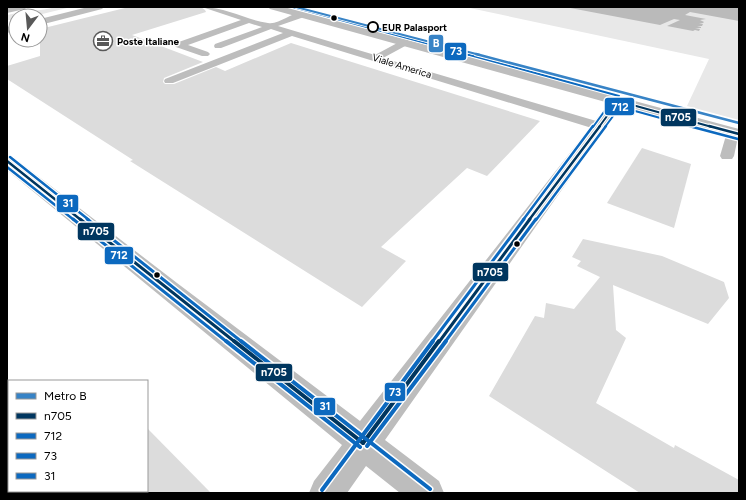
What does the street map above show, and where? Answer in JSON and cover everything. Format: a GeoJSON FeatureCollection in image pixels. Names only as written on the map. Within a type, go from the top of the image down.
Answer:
{"type":"FeatureCollection","features":[{"type":"Feature","properties":{"kind":"street"},"geometry":{"type":"LineString","coordinates":[[7,10],[22,7]]}},
{"type":"Feature","properties":{"kind":"street"},"geometry":{"type":"LineString","coordinates":[[48,20],[99,7]]}},
{"type":"Feature","properties":{"kind":"street","name":"Viale America"},"geometry":{"type":"LineString","coordinates":[[273,7],[736,133]]}},
{"type":"Feature","properties":{"kind":"street"},"geometry":{"type":"LineString","coordinates":[[326,493],[618,101]]}},
{"type":"Feature","properties":{"kind":"street"},"geometry":{"type":"LineString","coordinates":[[7,161],[427,493]]}},
{"type":"Feature","properties":{"kind":"lane","name":"Viale America"},"geometry":{"type":"LineString","coordinates":[[206,7],[599,126]]}},
{"type":"Feature","properties":{"kind":"lane"},"geometry":{"type":"LineString","coordinates":[[228,49],[301,15]]}},
{"type":"Feature","properties":{"kind":"lane"},"geometry":{"type":"LineString","coordinates":[[205,54],[179,45],[249,20]]}},
{"type":"Feature","properties":{"kind":"lane"},"geometry":{"type":"LineString","coordinates":[[259,23],[215,43],[274,28]]}},
{"type":"Feature","properties":{"kind":"lane"},"geometry":{"type":"LineString","coordinates":[[169,81],[291,33]]}},
{"type":"Feature","properties":{"kind":"lane"},"geometry":{"type":"LineString","coordinates":[[376,58],[404,43]]}},
{"type":"Feature","properties":{"kind":"lane"},"geometry":{"type":"LineString","coordinates":[[727,156],[736,133]]}},
{"type":"Feature","properties":{"kind":"shaded area"},"geometry":{"type":"Polygon","coordinates":[[[86,7],[67,8],[48,13],[48,8],[86,7]]]}},
{"type":"Feature","properties":{"kind":"shaded area"},"geometry":{"type":"Polygon","coordinates":[[[465,7],[739,7],[739,120],[687,106],[709,59],[465,7]]]}},
{"type":"Feature","properties":{"kind":"shaded area"},"geometry":{"type":"Polygon","coordinates":[[[565,7],[739,7],[739,21],[690,12],[685,15],[706,19],[700,20],[704,22],[699,23],[703,24],[702,26],[697,26],[701,28],[695,28],[700,29],[699,31],[693,31],[667,26],[680,20],[674,19],[660,25],[565,7]]]}},
{"type":"Feature","properties":{"kind":"building"},"geometry":{"type":"Polygon","coordinates":[[[129,7],[201,7],[206,12],[132,35],[203,62],[164,78],[163,82],[165,84],[174,84],[216,67],[225,71],[291,43],[540,121],[487,176],[467,168],[381,247],[406,261],[362,307],[130,161],[133,160],[7,79],[7,66],[40,56],[40,48],[48,48],[48,27],[129,7]]]}},
{"type":"Feature","properties":{"kind":"building"},"geometry":{"type":"Polygon","coordinates":[[[642,148],[691,164],[674,228],[607,203],[642,148]]]}},
{"type":"Feature","properties":{"kind":"building"},"geometry":{"type":"Polygon","coordinates":[[[583,239],[662,256],[724,282],[729,298],[708,324],[613,285],[616,330],[626,338],[596,403],[674,448],[675,445],[739,480],[739,493],[640,493],[489,396],[535,316],[544,318],[546,303],[574,309],[600,277],[577,266],[581,261],[572,257],[583,239]]]}},
{"type":"Feature","properties":{"kind":"building"},"geometry":{"type":"Polygon","coordinates":[[[148,429],[211,493],[147,493],[148,429]]]}},
{"type":"Feature","properties":{"kind":"metro line","name":"B"},"geometry":{"type":"LineString","coordinates":[[296,7],[739,123]]}},
{"type":"Feature","properties":{"kind":"transit line","name":"73"},"geometry":{"type":"LineString","coordinates":[[292,7],[619,96]]}},
{"type":"Feature","properties":{"kind":"transit line","name":"73"},"geometry":{"type":"LineString","coordinates":[[322,490],[614,98]]}},
{"type":"Feature","properties":{"kind":"transit line","name":"n705"},"geometry":{"type":"LineString","coordinates":[[618,101],[739,134]]}},
{"type":"Feature","properties":{"kind":"transit line","name":"n705"},"geometry":{"type":"LineString","coordinates":[[363,443],[618,101]]}},
{"type":"Feature","properties":{"kind":"transit line","name":"712"},"geometry":{"type":"LineString","coordinates":[[367,446],[622,104]]}},
{"type":"Feature","properties":{"kind":"transit line","name":"712"},"geometry":{"type":"LineString","coordinates":[[617,106],[738,139]]}},
{"type":"Feature","properties":{"kind":"transit line","name":"31"},"geometry":{"type":"LineString","coordinates":[[10,157],[171,286],[430,489]]}},
{"type":"Feature","properties":{"kind":"transit line","name":"n705"},"geometry":{"type":"LineString","coordinates":[[7,161],[363,443]]}},
{"type":"Feature","properties":{"kind":"transit line","name":"712"},"geometry":{"type":"LineString","coordinates":[[7,167],[360,447]]}},
{"type":"Feature","properties":{"kind":"place","name":"EUR Palasport"},"geometry":{"type":"Point","coordinates":[373,27]}},
{"type":"Feature","properties":{"kind":"place","name":"Poste Italiane"},"geometry":{"type":"Point","coordinates":[103,41]}}]}
